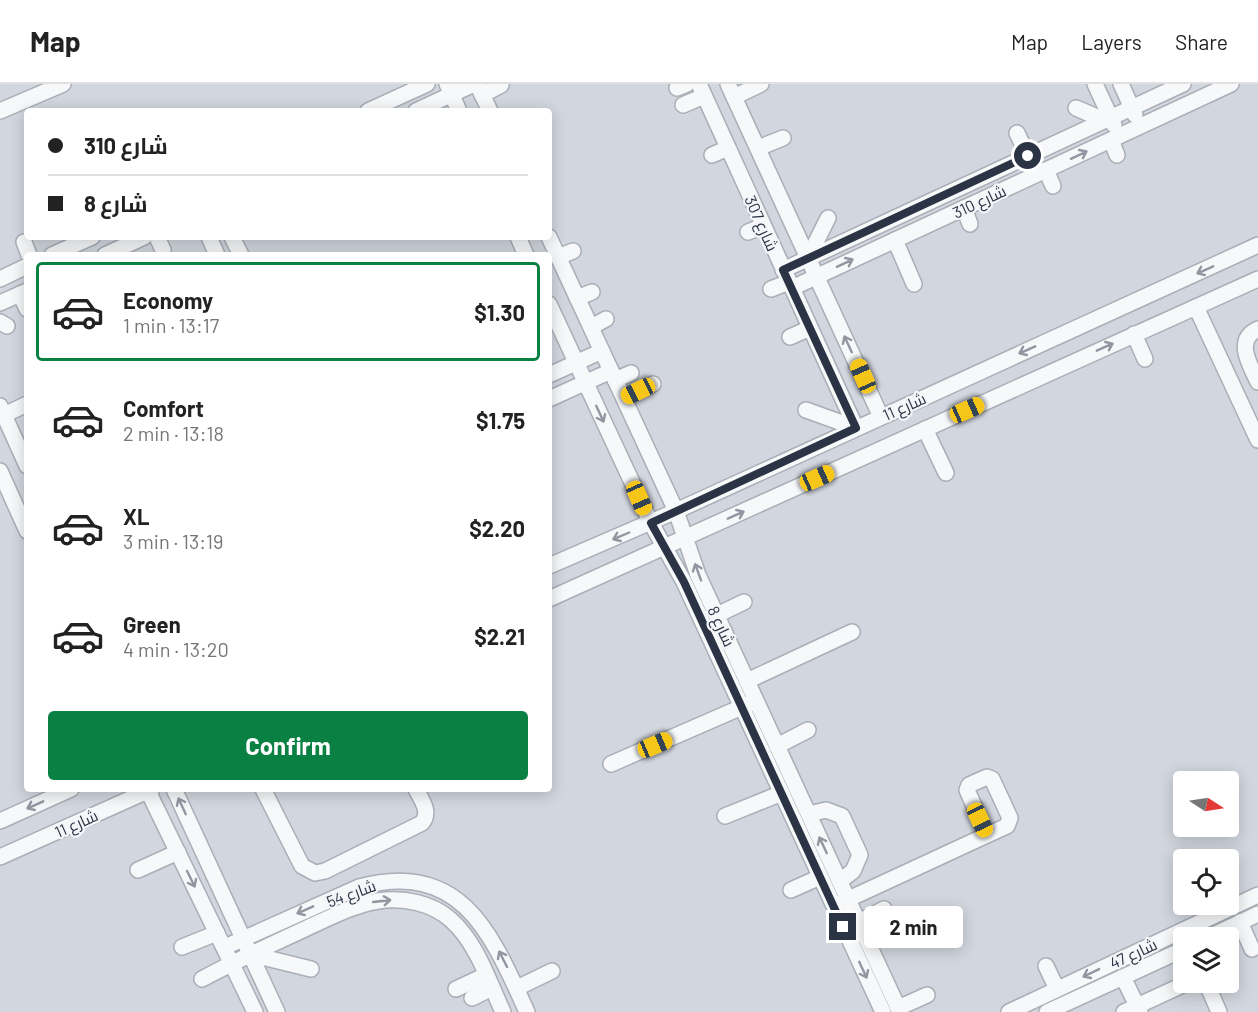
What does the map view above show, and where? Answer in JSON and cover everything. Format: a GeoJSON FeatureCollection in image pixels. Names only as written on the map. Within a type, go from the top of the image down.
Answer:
{"type":"FeatureCollection","features":[{"type":"Feature","properties":{"kind":"street"},"geometry":{"type":"LineString","coordinates":[[0,111],[63,84]]}},
{"type":"Feature","properties":{"kind":"street"},"geometry":{"type":"LineString","coordinates":[[375,108],[427,84]]}},
{"type":"Feature","properties":{"kind":"street"},"geometry":{"type":"LineString","coordinates":[[731,90],[761,84]]}},
{"type":"Feature","properties":{"kind":"street"},"geometry":{"type":"LineString","coordinates":[[1095,84],[1115,138],[1117,155]]}},
{"type":"Feature","properties":{"kind":"street"},"geometry":{"type":"LineString","coordinates":[[1121,84],[1140,126]]}},
{"type":"Feature","properties":{"kind":"street","name":"شارع 310"},"geometry":{"type":"LineString","coordinates":[[788,280],[808,258],[890,212],[1005,160],[1028,156],[1183,84]]}},
{"type":"Feature","properties":{"kind":"street","name":"شارع 310"},"geometry":{"type":"LineString","coordinates":[[788,280],[817,276],[1231,84]]}},
{"type":"Feature","properties":{"kind":"street"},"geometry":{"type":"LineString","coordinates":[[420,108],[449,89],[501,85]]}},
{"type":"Feature","properties":{"kind":"street"},"geometry":{"type":"LineString","coordinates":[[478,88],[488,108]]}},
{"type":"Feature","properties":{"kind":"street"},"geometry":{"type":"LineString","coordinates":[[683,105],[704,88]]}},
{"type":"Feature","properties":{"kind":"street","name":"شارع 307"},"geometry":{"type":"LineString","coordinates":[[704,88],[728,148],[740,193],[763,226],[856,428]]}},
{"type":"Feature","properties":{"kind":"street"},"geometry":{"type":"LineString","coordinates":[[449,89],[458,108]]}},
{"type":"Feature","properties":{"kind":"street","name":"شارع 307"},"geometry":{"type":"LineString","coordinates":[[731,90],[881,417]]}},
{"type":"Feature","properties":{"kind":"street"},"geometry":{"type":"LineString","coordinates":[[1076,108],[1107,119]]}},
{"type":"Feature","properties":{"kind":"street"},"geometry":{"type":"LineString","coordinates":[[1017,133],[1028,156]]}},
{"type":"Feature","properties":{"kind":"street"},"geometry":{"type":"LineString","coordinates":[[758,148],[783,138]]}},
{"type":"Feature","properties":{"kind":"street"},"geometry":{"type":"LineString","coordinates":[[712,155],[728,148]]}},
{"type":"Feature","properties":{"kind":"street"},"geometry":{"type":"LineString","coordinates":[[1046,170],[1053,186]]}},
{"type":"Feature","properties":{"kind":"street"},"geometry":{"type":"LineString","coordinates":[[964,208],[970,224]]}},
{"type":"Feature","properties":{"kind":"street"},"geometry":{"type":"LineString","coordinates":[[808,258],[828,218]]}},
{"type":"Feature","properties":{"kind":"street"},"geometry":{"type":"LineString","coordinates":[[748,232],[763,226]]}},
{"type":"Feature","properties":{"kind":"street"},"geometry":{"type":"LineString","coordinates":[[59,252],[85,240]]}},
{"type":"Feature","properties":{"kind":"street","name":"شارع 8"},"geometry":{"type":"LineString","coordinates":[[550,240],[676,511],[698,575],[899,1010]]}},
{"type":"Feature","properties":{"kind":"street"},"geometry":{"type":"LineString","coordinates":[[895,240],[914,284]]}},
{"type":"Feature","properties":{"kind":"street"},"geometry":{"type":"LineString","coordinates":[[115,252],[137,244]]}},
{"type":"Feature","properties":{"kind":"street","name":"شارع 11"},"geometry":{"type":"LineString","coordinates":[[552,565],[651,523],[1258,245]]}},
{"type":"Feature","properties":{"kind":"street"},"geometry":{"type":"LineString","coordinates":[[558,257],[573,251]]}},
{"type":"Feature","properties":{"kind":"street"},"geometry":{"type":"LineString","coordinates":[[0,279],[24,267]]}},
{"type":"Feature","properties":{"kind":"street","name":"شارع 11"},"geometry":{"type":"LineString","coordinates":[[552,598],[1258,279]]}},
{"type":"Feature","properties":{"kind":"street"},"geometry":{"type":"LineString","coordinates":[[771,289],[788,280]]}},
{"type":"Feature","properties":{"kind":"street"},"geometry":{"type":"LineString","coordinates":[[0,303],[24,292]]}},
{"type":"Feature","properties":{"kind":"street"},"geometry":{"type":"LineString","coordinates":[[577,298],[592,292]]}},
{"type":"Feature","properties":{"kind":"street"},"geometry":{"type":"LineString","coordinates":[[1196,307],[1258,440]]}},
{"type":"Feature","properties":{"kind":"street","name":"شارع 8"},"geometry":{"type":"LineString","coordinates":[[552,311],[663,548],[684,582],[883,1012]]}},
{"type":"Feature","properties":{"kind":"street"},"geometry":{"type":"LineString","coordinates":[[591,327],[606,319]]}},
{"type":"Feature","properties":{"kind":"street"},"geometry":{"type":"LineString","coordinates":[[790,337],[810,328]]}},
{"type":"Feature","properties":{"kind":"street"},"geometry":{"type":"LineString","coordinates":[[1258,329],[1249,336],[1245,350],[1258,382]]}},
{"type":"Feature","properties":{"kind":"street"},"geometry":{"type":"LineString","coordinates":[[1134,334],[1145,359]]}},
{"type":"Feature","properties":{"kind":"street"},"geometry":{"type":"LineString","coordinates":[[552,374],[602,351]]}},
{"type":"Feature","properties":{"kind":"street"},"geometry":{"type":"LineString","coordinates":[[552,398],[585,382],[631,373]]}},
{"type":"Feature","properties":{"kind":"street"},"geometry":{"type":"LineString","coordinates":[[624,398],[653,384]]}},
{"type":"Feature","properties":{"kind":"street"},"geometry":{"type":"LineString","coordinates":[[24,405],[2,411],[6,438],[24,462]]}},
{"type":"Feature","properties":{"kind":"street"},"geometry":{"type":"LineString","coordinates":[[806,410],[856,428]]}},
{"type":"Feature","properties":{"kind":"street"},"geometry":{"type":"LineString","coordinates":[[925,429],[946,473]]}},
{"type":"Feature","properties":{"kind":"street"},"geometry":{"type":"LineString","coordinates":[[2,481],[24,525]]}},
{"type":"Feature","properties":{"kind":"street"},"geometry":{"type":"LineString","coordinates":[[717,615],[744,602]]}},
{"type":"Feature","properties":{"kind":"street"},"geometry":{"type":"LineString","coordinates":[[747,681],[852,632]]}},
{"type":"Feature","properties":{"kind":"street"},"geometry":{"type":"LineString","coordinates":[[611,764],[757,701]]}},
{"type":"Feature","properties":{"kind":"street"},"geometry":{"type":"LineString","coordinates":[[777,746],[808,730]]}},
{"type":"Feature","properties":{"kind":"street","name":"شارع 11"},"geometry":{"type":"LineString","coordinates":[[0,821],[64,792]]}},
{"type":"Feature","properties":{"kind":"street","name":"شارع 11"},"geometry":{"type":"LineString","coordinates":[[0,857],[145,792]]}},
{"type":"Feature","properties":{"kind":"street"},"geometry":{"type":"LineString","coordinates":[[150,792],[255,1012]]}},
{"type":"Feature","properties":{"kind":"street"},"geometry":{"type":"LineString","coordinates":[[175,792],[277,1012]]}},
{"type":"Feature","properties":{"kind":"street"},"geometry":{"type":"LineString","coordinates":[[265,792],[302,866],[315,873],[325,871],[422,823],[427,814],[417,792]]}},
{"type":"Feature","properties":{"kind":"street"},"geometry":{"type":"LineString","coordinates":[[725,816],[782,793]]}},
{"type":"Feature","properties":{"kind":"street"},"geometry":{"type":"LineString","coordinates":[[809,814],[825,810],[842,816],[860,855],[853,871],[840,881]]}},
{"type":"Feature","properties":{"kind":"street"},"geometry":{"type":"LineString","coordinates":[[834,906],[987,835]]}},
{"type":"Feature","properties":{"kind":"street"},"geometry":{"type":"LineString","coordinates":[[138,870],[178,852]]}},
{"type":"Feature","properties":{"kind":"street"},"geometry":{"type":"LineString","coordinates":[[791,890],[820,877]]}},
{"type":"Feature","properties":{"kind":"street","name":"شارع 54"},"geometry":{"type":"LineString","coordinates":[[225,947],[359,887],[380,881],[401,880],[439,890],[457,900],[475,915],[492,939],[527,1012]]}},
{"type":"Feature","properties":{"kind":"street","name":"شارع 47"},"geometry":{"type":"LineString","coordinates":[[1009,1012],[1258,894]]}},
{"type":"Feature","properties":{"kind":"street","name":"شارع 54"},"geometry":{"type":"LineString","coordinates":[[202,980],[250,954],[363,904],[379,900],[399,900],[417,902],[436,910],[452,921],[465,935],[502,1012]]}},
{"type":"Feature","properties":{"kind":"street"},"geometry":{"type":"LineString","coordinates":[[859,922],[884,909]]}},
{"type":"Feature","properties":{"kind":"street"},"geometry":{"type":"LineString","coordinates":[[1230,927],[1258,914]]}},
{"type":"Feature","properties":{"kind":"street"},"geometry":{"type":"LineString","coordinates":[[1240,922],[1252,949]]}},
{"type":"Feature","properties":{"kind":"street"},"geometry":{"type":"LineString","coordinates":[[182,947],[218,933]]}},
{"type":"Feature","properties":{"kind":"street"},"geometry":{"type":"LineString","coordinates":[[250,954],[311,969]]}},
{"type":"Feature","properties":{"kind":"street","name":"شارع 47"},"geometry":{"type":"LineString","coordinates":[[1047,1012],[1173,954]]}},
{"type":"Feature","properties":{"kind":"street"},"geometry":{"type":"LineString","coordinates":[[1046,966],[1058,988]]}},
{"type":"Feature","properties":{"kind":"street"},"geometry":{"type":"LineString","coordinates":[[516,988],[552,971]]}},
{"type":"Feature","properties":{"kind":"street"},"geometry":{"type":"LineString","coordinates":[[1123,977],[1134,1010],[1173,990]]}},
{"type":"Feature","properties":{"kind":"street"},"geometry":{"type":"LineString","coordinates":[[456,989],[489,982]]}},
{"type":"Feature","properties":{"kind":"street"},"geometry":{"type":"LineString","coordinates":[[472,998],[489,982]]}},
{"type":"Feature","properties":{"kind":"street"},"geometry":{"type":"LineString","coordinates":[[1211,993],[1219,1012]]}},
{"type":"Feature","properties":{"kind":"street"},"geometry":{"type":"LineString","coordinates":[[899,1010],[927,995]]}},
{"type":"Feature","properties":{"kind":"shaded area"},"geometry":{"type":"Polygon","coordinates":[[[0,84],[1258,84],[1258,1012],[0,1012],[0,84]]]}},
{"type":"Feature","properties":{"kind":"route"},"geometry":{"type":"LineString","coordinates":[[843,927],[684,582],[651,523],[856,428],[783,270],[1028,156]]}}]}
